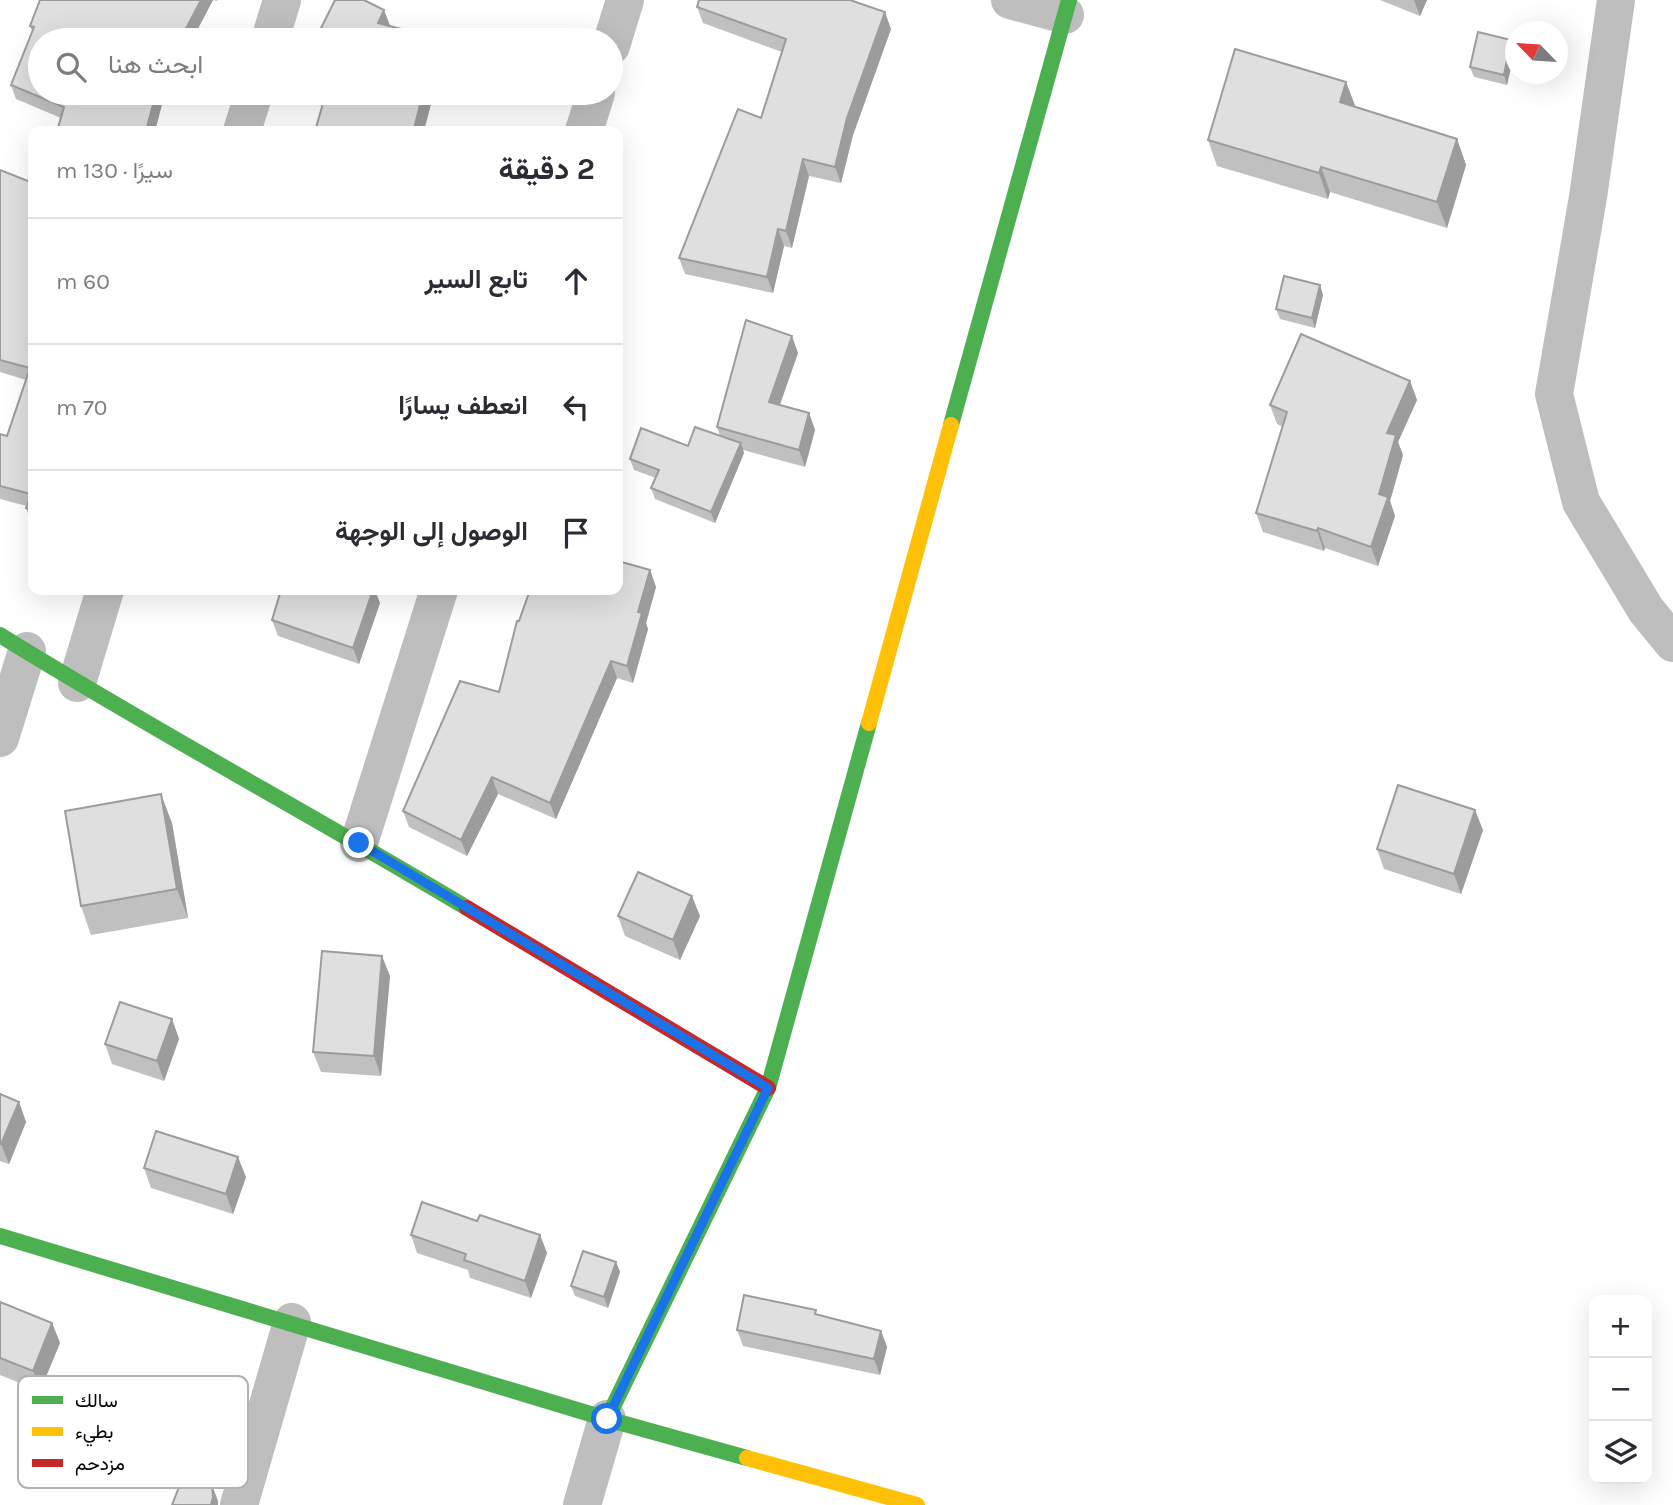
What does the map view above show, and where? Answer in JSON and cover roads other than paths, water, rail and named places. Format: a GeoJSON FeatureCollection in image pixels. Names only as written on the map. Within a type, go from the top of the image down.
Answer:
{"type":"FeatureCollection","features":[{"type":"Feature","properties":{"kind":"street"},"geometry":{"type":"LineString","coordinates":[[274,28],[282,0]]}},
{"type":"Feature","properties":{"kind":"street"},"geometry":{"type":"LineString","coordinates":[[616,28],[625,0]]}},
{"type":"Feature","properties":{"kind":"street"},"geometry":{"type":"LineString","coordinates":[[582,1505],[607,1419],[768,1088],[1067,7],[1010,0]]}},
{"type":"Feature","properties":{"kind":"street"},"geometry":{"type":"LineString","coordinates":[[1616,0],[1588,197],[1554,394],[1581,502],[1646,610],[1673,643]]}},
{"type":"Feature","properties":{"kind":"street"},"geometry":{"type":"LineString","coordinates":[[244,126],[250,105]]}},
{"type":"Feature","properties":{"kind":"street"},"geometry":{"type":"LineString","coordinates":[[586,126],[592,105]]}},
{"type":"Feature","properties":{"kind":"street"},"geometry":{"type":"LineString","coordinates":[[77,682],[103,595]]}},
{"type":"Feature","properties":{"kind":"street"},"geometry":{"type":"LineString","coordinates":[[359,843],[437,595]]}},
{"type":"Feature","properties":{"kind":"street"},"geometry":{"type":"LineString","coordinates":[[0,738],[14,643],[77,682],[359,843],[768,1088]]}},
{"type":"Feature","properties":{"kind":"street"},"geometry":{"type":"LineString","coordinates":[[0,1236],[607,1419],[917,1505]]}},
{"type":"Feature","properties":{"kind":"street"},"geometry":{"type":"LineString","coordinates":[[248,1474],[292,1322]]}},
{"type":"Feature","properties":{"kind":"street"},"geometry":{"type":"LineString","coordinates":[[239,1505],[244,1488]]}}]}
